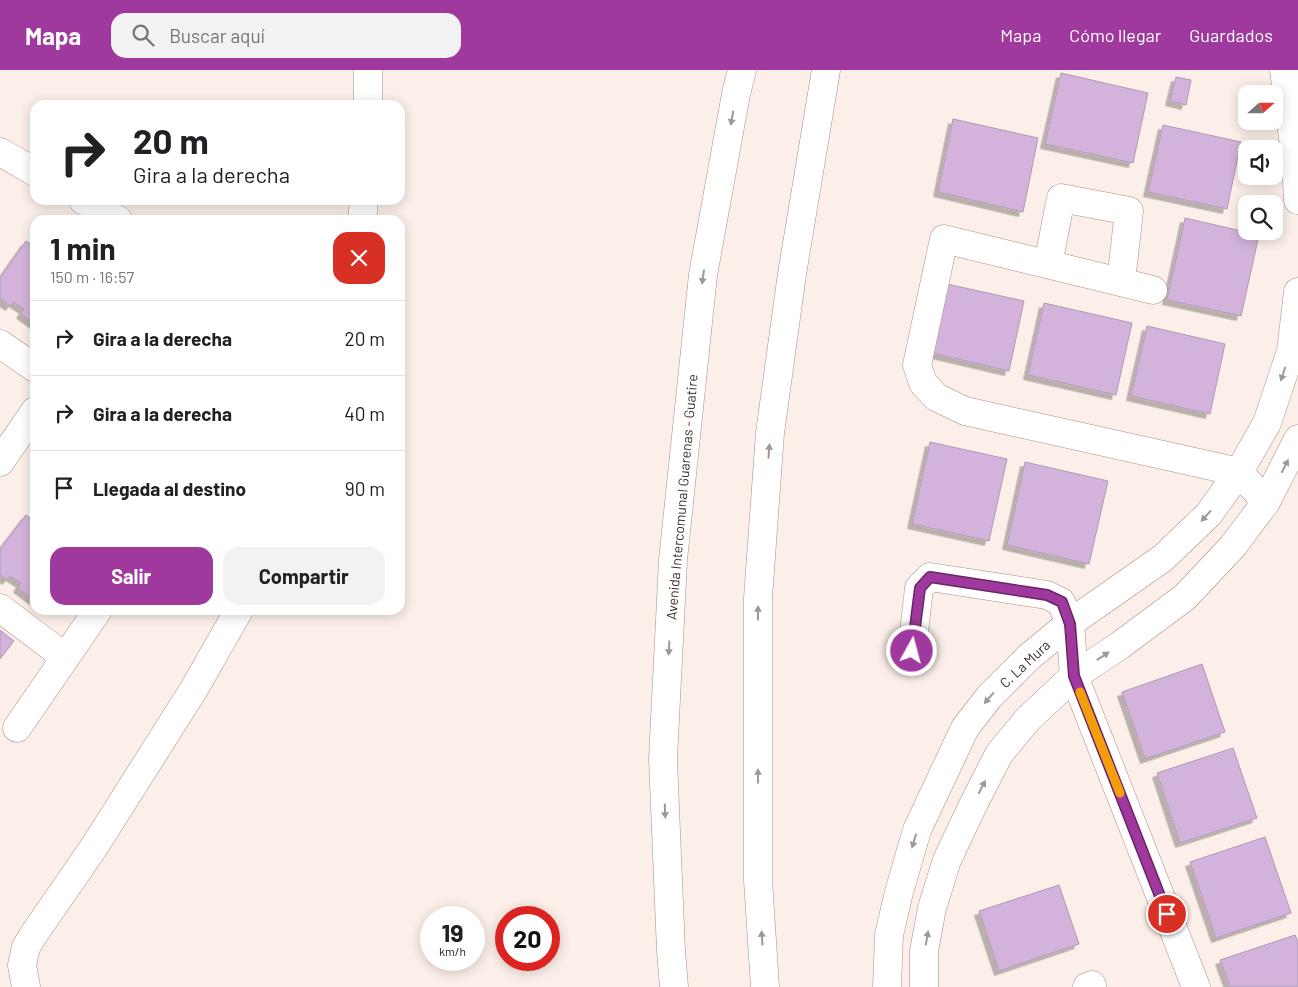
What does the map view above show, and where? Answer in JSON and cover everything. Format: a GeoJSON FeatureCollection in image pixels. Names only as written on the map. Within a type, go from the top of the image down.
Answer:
{"type":"FeatureCollection","features":[{"type":"Feature","properties":{"kind":"main road"},"geometry":{"type":"LineString","coordinates":[[368,70],[368,100]]}},
{"type":"Feature","properties":{"kind":"main road","name":"Avenida Intercomunal Guarenas - Guatire"},"geometry":{"type":"LineString","coordinates":[[674,987],[663,758],[673,560],[703,275],[742,70]]}},
{"type":"Feature","properties":{"kind":"main road"},"geometry":{"type":"LineString","coordinates":[[766,987],[758,880],[758,598],[770,433],[792,274],[826,70]]}},
{"type":"Feature","properties":{"kind":"main road"},"geometry":{"type":"LineString","coordinates":[[1284,70],[1296,160],[1298,200]]}},
{"type":"Feature","properties":{"kind":"main road"},"geometry":{"type":"LineString","coordinates":[[0,152],[30,169]]}},
{"type":"Feature","properties":{"kind":"main road"},"geometry":{"type":"LineString","coordinates":[[1048,264],[1061,198],[1129,212],[1121,282]]}},
{"type":"Feature","properties":{"kind":"main road"},"geometry":{"type":"LineString","coordinates":[[92,205],[109,215]]}},
{"type":"Feature","properties":{"kind":"main road"},"geometry":{"type":"LineString","coordinates":[[1153,290],[944,239],[917,365],[923,382],[936,397],[965,411],[1239,472],[1266,502]]}},
{"type":"Feature","properties":{"kind":"main road","name":"C. La Mura"},"geometry":{"type":"LineString","coordinates":[[887,987],[889,935],[917,830],[965,728],[989,697],[1029,657],[1070,624],[1164,558],[1208,515],[1239,472],[1267,423],[1291,351],[1298,292]]}},
{"type":"Feature","properties":{"kind":"main road"},"geometry":{"type":"LineString","coordinates":[[0,344],[30,365]]}},
{"type":"Feature","properties":{"kind":"main road"},"geometry":{"type":"LineString","coordinates":[[0,462],[30,418]]}},
{"type":"Feature","properties":{"kind":"main road"},"geometry":{"type":"LineString","coordinates":[[924,987],[924,951],[932,908],[947,860],[999,754],[1028,719],[1074,676],[1186,597],[1233,546],[1266,502],[1298,439]]}},
{"type":"Feature","properties":{"kind":"main road"},"geometry":{"type":"LineString","coordinates":[[912,651],[920,588],[930,577],[1047,595],[1062,602],[1070,624],[1074,676],[1196,987]]}},
{"type":"Feature","properties":{"kind":"main road"},"geometry":{"type":"LineString","coordinates":[[0,608],[65,657]]}},
{"type":"Feature","properties":{"kind":"main road"},"geometry":{"type":"LineString","coordinates":[[17,728],[94,615]]}},
{"type":"Feature","properties":{"kind":"main road"},"geometry":{"type":"LineString","coordinates":[[26,987],[22,965],[30,940],[104,832],[194,689],[237,615]]}},
{"type":"Feature","properties":{"kind":"building"},"geometry":{"type":"Polygon","coordinates":[[[1061,73],[1148,93],[1133,163],[1045,144],[1061,73]]]}},
{"type":"Feature","properties":{"kind":"building"},"geometry":{"type":"Polygon","coordinates":[[[1176,77],[1191,80],[1186,105],[1170,101],[1176,77]]]}},
{"type":"Feature","properties":{"kind":"building"},"geometry":{"type":"Polygon","coordinates":[[[953,119],[1038,138],[1023,212],[938,192],[953,119]]]}},
{"type":"Feature","properties":{"kind":"building"},"geometry":{"type":"Polygon","coordinates":[[[1163,125],[1238,141],[1238,156],[1227,209],[1148,192],[1163,125]]]}},
{"type":"Feature","properties":{"kind":"building"},"geometry":{"type":"Polygon","coordinates":[[[1185,218],[1238,230],[1238,240],[1258,240],[1241,316],[1167,300],[1185,218]]]}},
{"type":"Feature","properties":{"kind":"building"},"geometry":{"type":"Polygon","coordinates":[[[26,241],[30,244],[30,320],[21,314],[24,309],[13,302],[10,306],[0,299],[0,278],[26,241]]]}},
{"type":"Feature","properties":{"kind":"building"},"geometry":{"type":"Polygon","coordinates":[[[938,282],[1024,301],[1009,371],[923,351],[938,282]]]}},
{"type":"Feature","properties":{"kind":"building"},"geometry":{"type":"Polygon","coordinates":[[[1044,303],[1132,323],[1116,395],[1028,375],[1044,303]]]}},
{"type":"Feature","properties":{"kind":"building"},"geometry":{"type":"Polygon","coordinates":[[[1147,326],[1225,344],[1210,414],[1131,396],[1147,326]]]}},
{"type":"Feature","properties":{"kind":"building"},"geometry":{"type":"Polygon","coordinates":[[[930,442],[1007,459],[989,541],[912,524],[930,442]]]}},
{"type":"Feature","properties":{"kind":"building"},"geometry":{"type":"Polygon","coordinates":[[[1025,462],[1108,481],[1089,564],[1007,545],[1025,462]]]}},
{"type":"Feature","properties":{"kind":"building"},"geometry":{"type":"Polygon","coordinates":[[[26,515],[30,518],[30,597],[18,588],[21,583],[10,576],[7,580],[0,575],[0,549],[26,515]]]}},
{"type":"Feature","properties":{"kind":"building"},"geometry":{"type":"Polygon","coordinates":[[[0,630],[14,641],[0,659],[0,630]]]}},
{"type":"Feature","properties":{"kind":"building"},"geometry":{"type":"Polygon","coordinates":[[[1202,664],[1225,732],[1145,759],[1122,692],[1202,664]]]}},
{"type":"Feature","properties":{"kind":"building"},"geometry":{"type":"Polygon","coordinates":[[[1233,748],[1257,818],[1180,843],[1157,773],[1233,748]]]}},
{"type":"Feature","properties":{"kind":"building"},"geometry":{"type":"Polygon","coordinates":[[[1265,837],[1291,913],[1216,938],[1190,862],[1265,837]]]}},
{"type":"Feature","properties":{"kind":"building"},"geometry":{"type":"Polygon","coordinates":[[[1059,885],[1079,944],[999,971],[979,911],[1059,885]]]}},
{"type":"Feature","properties":{"kind":"building"},"geometry":{"type":"Polygon","coordinates":[[[1295,935],[1298,942],[1298,987],[1230,987],[1220,960],[1295,935]]]}},
{"type":"Feature","properties":{"kind":"slow traffic"},"geometry":{"type":"LineString","coordinates":[[1080,692],[1120,793]]}},
{"type":"Feature","properties":{"kind":"route"},"geometry":{"type":"LineString","coordinates":[[912,651],[920,588],[930,577],[1047,595],[1062,602],[1070,624],[1074,676],[1167,914]]}}]}
